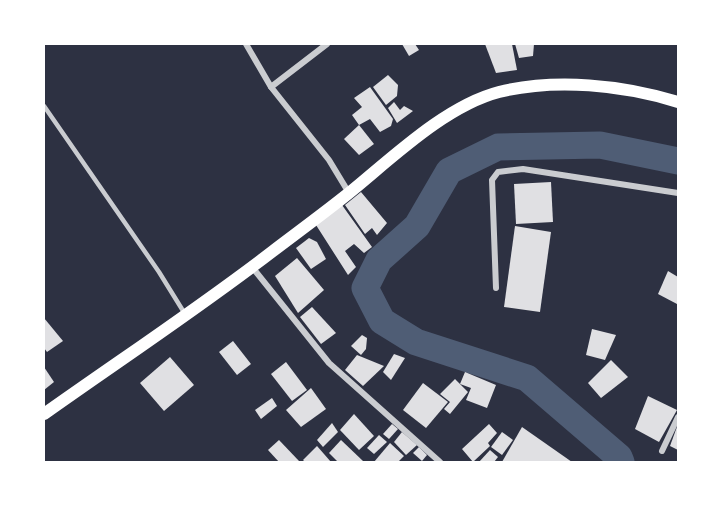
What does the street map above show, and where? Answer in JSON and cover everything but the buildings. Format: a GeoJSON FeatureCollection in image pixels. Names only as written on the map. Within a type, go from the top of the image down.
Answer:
{"type":"FeatureCollection","features":[{"type":"Feature","properties":{"kind":"main road"},"geometry":{"type":"LineString","coordinates":[[44,414],[252,267],[349,193],[410,141],[452,114],[497,93],[550,84],[612,89],[678,102]]}},
{"type":"Feature","properties":{"kind":"street"},"geometry":{"type":"LineString","coordinates":[[246,44],[271,87],[329,160],[349,193]]}},
{"type":"Feature","properties":{"kind":"street"},"geometry":{"type":"LineString","coordinates":[[271,87],[327,44]]}},
{"type":"Feature","properties":{"kind":"street"},"geometry":{"type":"LineString","coordinates":[[496,288],[492,180],[498,172],[524,169],[678,193]]}},
{"type":"Feature","properties":{"kind":"street"},"geometry":{"type":"LineString","coordinates":[[252,267],[328,363],[440,462]]}},
{"type":"Feature","properties":{"kind":"street"},"geometry":{"type":"LineString","coordinates":[[662,451],[678,417]]}},
{"type":"Feature","properties":{"kind":"lane"},"geometry":{"type":"LineString","coordinates":[[44,106],[159,272],[185,314]]}},
{"type":"Feature","properties":{"kind":"waterway"},"geometry":{"type":"LineString","coordinates":[[621,462],[619,457],[527,378],[416,342],[382,321],[365,288],[379,260],[417,226],[449,171],[498,147],[600,145],[678,161]]}}]}
